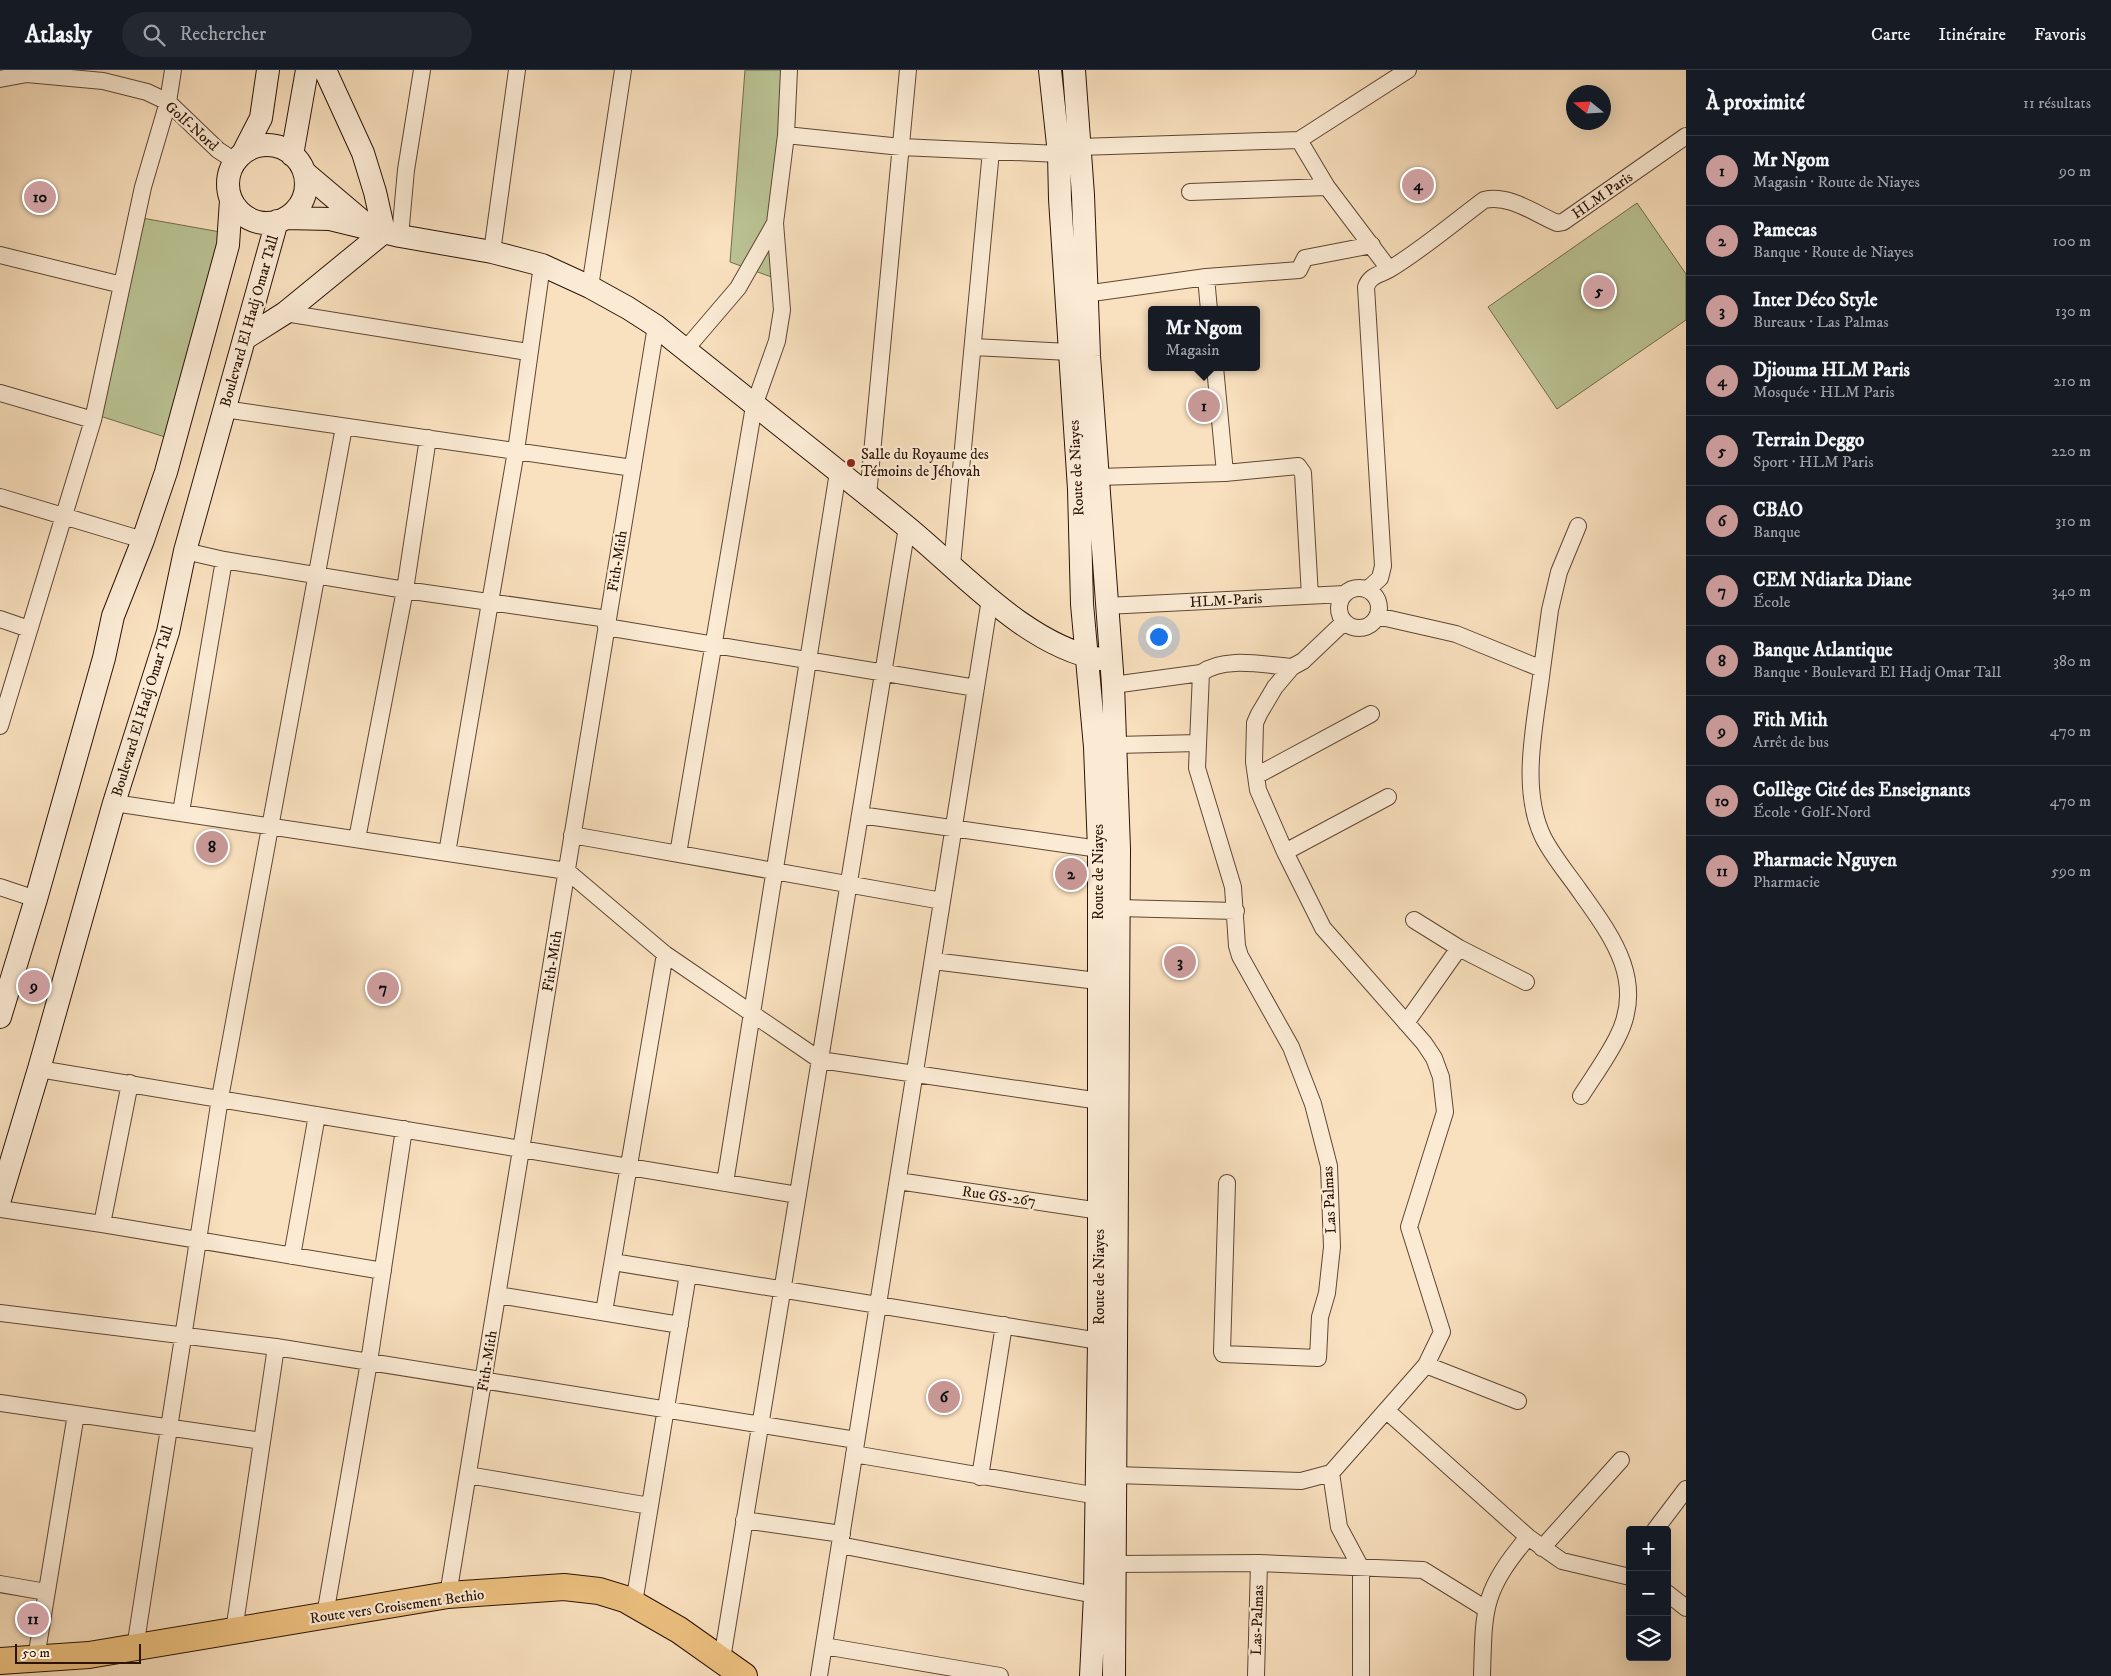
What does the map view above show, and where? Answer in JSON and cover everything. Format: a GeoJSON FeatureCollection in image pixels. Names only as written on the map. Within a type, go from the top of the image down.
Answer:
{"type":"FeatureCollection","features":[{"type":"Feature","properties":{"kind":"main road"},"geometry":{"type":"LineString","coordinates":[[0,1017],[36,899],[104,658],[113,616],[143,540],[166,472],[228,245],[231,200],[228,180],[261,118],[268,70]]}},
{"type":"Feature","properties":{"kind":"main road","name":"Boulevard El Hadj Omar Tall"},"geometry":{"type":"LineString","coordinates":[[231,200],[238,211],[250,219],[263,223],[282,220],[296,209],[303,198],[305,185],[298,164],[307,70]]}},
{"type":"Feature","properties":{"kind":"main road"},"geometry":{"type":"LineString","coordinates":[[326,70],[362,153],[375,192],[385,233]]}},
{"type":"Feature","properties":{"kind":"main road","name":"Route de Niayes"},"geometry":{"type":"LineString","coordinates":[[1050,70],[1069,150],[1084,195],[1086,294],[1116,745],[1118,1213],[1114,1676]]}},
{"type":"Feature","properties":{"kind":"main road","name":"Route de Niayes"},"geometry":{"type":"LineString","coordinates":[[1074,70],[1069,150],[1069,352],[1078,489],[1082,604],[1095,747],[1099,849],[1097,980],[1100,1101],[1098,1496],[1091,1676]]}},
{"type":"Feature","properties":{"kind":"main road"},"geometry":{"type":"LineString","coordinates":[[239,157],[251,148],[268,145],[285,150],[298,164],[385,233]]}},
{"type":"Feature","properties":{"kind":"main road"},"geometry":{"type":"LineString","coordinates":[[282,220],[330,219],[385,233],[492,252],[542,265],[590,287],[656,326],[907,527],[990,599],[1044,638],[1069,652],[1111,661]]}},
{"type":"Feature","properties":{"kind":"main road","name":"Boulevard El Hadj Omar Tall"},"geometry":{"type":"LineString","coordinates":[[0,1199],[40,1069],[114,803],[168,632],[185,550],[224,409],[282,220]]}},
{"type":"Feature","properties":{"kind":"main road"},"geometry":{"type":"LineString","coordinates":[[244,339],[285,313],[385,233]]}},
{"type":"Feature","properties":{"kind":"main road","name":"Route vers Croisement Bethio"},"geometry":{"type":"LineString","coordinates":[[4,1676],[89,1655],[448,1595],[564,1587],[599,1591],[634,1603],[722,1659],[744,1676]]}},
{"type":"Feature","properties":{"kind":"main road","name":"Route vers Croisement Bethio"},"geometry":{"type":"LineString","coordinates":[[0,1661],[89,1655]]}},
{"type":"Feature","properties":{"kind":"street"},"geometry":{"type":"LineString","coordinates":[[0,726],[93,420],[143,187],[168,102],[173,70]]}},
{"type":"Feature","properties":{"kind":"street"},"geometry":{"type":"LineString","coordinates":[[385,233],[406,170],[422,70]]}},
{"type":"Feature","properties":{"kind":"street"},"geometry":{"type":"LineString","coordinates":[[492,252],[517,70]]}},
{"type":"Feature","properties":{"kind":"street"},"geometry":{"type":"LineString","coordinates":[[590,287],[622,70]]}},
{"type":"Feature","properties":{"kind":"street"},"geometry":{"type":"LineString","coordinates":[[678,854],[712,644],[754,406],[777,341],[782,310],[775,223],[786,135],[790,70]]}},
{"type":"Feature","properties":{"kind":"street"},"geometry":{"type":"LineString","coordinates":[[868,496],[908,70]]}},
{"type":"Feature","properties":{"kind":"street"},"geometry":{"type":"LineString","coordinates":[[786,135],[901,147],[991,151],[1069,150],[1299,140],[1408,70]]}},
{"type":"Feature","properties":{"kind":"street","name":"Golf-Nord"},"geometry":{"type":"LineString","coordinates":[[0,79],[27,72],[103,81],[147,92],[168,102],[218,150],[239,157]]}},
{"type":"Feature","properties":{"kind":"street","name":"HLM Paris"},"geometry":{"type":"LineString","coordinates":[[1390,269],[1484,200],[1496,197],[1507,200],[1557,223],[1563,222],[1686,136]]}},
{"type":"Feature","properties":{"kind":"street"},"geometry":{"type":"LineString","coordinates":[[1299,140],[1327,187],[1390,269],[1371,278],[1366,287],[1383,566],[1380,578],[1367,590]]}},
{"type":"Feature","properties":{"kind":"street"},"geometry":{"type":"LineString","coordinates":[[952,565],[991,151]]}},
{"type":"Feature","properties":{"kind":"street"},"geometry":{"type":"LineString","coordinates":[[1190,192],[1327,187]]}},
{"type":"Feature","properties":{"kind":"street"},"geometry":{"type":"LineString","coordinates":[[685,350],[738,288],[775,223]]}},
{"type":"Feature","properties":{"kind":"street"},"geometry":{"type":"LineString","coordinates":[[1086,294],[1206,277],[1299,270],[1305,258],[1372,244]]}},
{"type":"Feature","properties":{"kind":"street"},"geometry":{"type":"LineString","coordinates":[[0,254],[122,285]]}},
{"type":"Feature","properties":{"kind":"street"},"geometry":{"type":"LineString","coordinates":[[447,853],[516,451],[528,352],[542,265]]}},
{"type":"Feature","properties":{"kind":"street"},"geometry":{"type":"LineString","coordinates":[[1206,277],[1209,306]]}},
{"type":"Feature","properties":{"kind":"street"},"geometry":{"type":"LineString","coordinates":[[285,313],[528,352]]}},
{"type":"Feature","properties":{"kind":"street","name":"Fith-Mith"},"geometry":{"type":"LineString","coordinates":[[448,1595],[656,326]]}},
{"type":"Feature","properties":{"kind":"street"},"geometry":{"type":"LineString","coordinates":[[973,347],[1069,352]]}},
{"type":"Feature","properties":{"kind":"street"},"geometry":{"type":"LineString","coordinates":[[1215,371],[1225,473]]}},
{"type":"Feature","properties":{"kind":"street"},"geometry":{"type":"LineString","coordinates":[[0,393],[93,420]]}},
{"type":"Feature","properties":{"kind":"street"},"geometry":{"type":"LineString","coordinates":[[224,409],[344,428],[428,438],[632,468]]}},
{"type":"Feature","properties":{"kind":"street"},"geometry":{"type":"LineString","coordinates":[[135,1648],[220,1098],[344,428]]}},
{"type":"Feature","properties":{"kind":"street"},"geometry":{"type":"LineString","coordinates":[[357,839],[405,590],[428,438]]}},
{"type":"Feature","properties":{"kind":"street"},"geometry":{"type":"LineString","coordinates":[[1099,477],[1225,473],[1298,466],[1301,468],[1310,596]]}},
{"type":"Feature","properties":{"kind":"street"},"geometry":{"type":"LineString","coordinates":[[725,1183],[838,472]]}},
{"type":"Feature","properties":{"kind":"street"},"geometry":{"type":"LineString","coordinates":[[0,497],[143,540]]}},
{"type":"Feature","properties":{"kind":"street"},"geometry":{"type":"LineString","coordinates":[[1578,526],[1559,572],[1550,610],[1529,784],[1543,837],[1616,945],[1629,983],[1627,1011],[1618,1037],[1581,1096]]}},
{"type":"Feature","properties":{"kind":"street"},"geometry":{"type":"LineString","coordinates":[[722,1659],[907,527]]}},
{"type":"Feature","properties":{"kind":"street"},"geometry":{"type":"LineString","coordinates":[[185,550],[224,560],[489,602],[712,644],[976,688]]}},
{"type":"Feature","properties":{"kind":"street"},"geometry":{"type":"LineString","coordinates":[[181,812],[224,560]]}},
{"type":"Feature","properties":{"kind":"street"},"geometry":{"type":"LineString","coordinates":[[1359,588],[1367,590],[1377,601],[1377,616],[1366,627],[1351,627],[1344,622],[1338,608],[1345,594],[1359,588]]}},
{"type":"Feature","properties":{"kind":"street","name":"HLM-Paris"},"geometry":{"type":"LineString","coordinates":[[1106,606],[1345,594]]}},
{"type":"Feature","properties":{"kind":"street"},"geometry":{"type":"LineString","coordinates":[[819,1676],[990,599]]}},
{"type":"Feature","properties":{"kind":"street"},"geometry":{"type":"LineString","coordinates":[[1377,616],[1456,634],[1542,669]]}},
{"type":"Feature","properties":{"kind":"street"},"geometry":{"type":"LineString","coordinates":[[0,619],[29,629]]}},
{"type":"Feature","properties":{"kind":"street"},"geometry":{"type":"LineString","coordinates":[[1115,1475],[1301,1481],[1331,1473],[1426,1365],[1440,1340],[1442,1326],[1409,1227],[1445,1112],[1445,1094],[1434,1058],[1424,1043],[1323,928],[1285,852],[1258,790],[1254,762],[1255,723],[1275,686],[1292,667],[1303,661],[1344,622]]}},
{"type":"Feature","properties":{"kind":"street"},"geometry":{"type":"LineString","coordinates":[[1113,685],[1201,673],[1209,668],[1225,663],[1292,667]]}},
{"type":"Feature","properties":{"kind":"street"},"geometry":{"type":"LineString","coordinates":[[1118,908],[1236,911],[1234,887],[1197,768],[1201,673]]}},
{"type":"Feature","properties":{"kind":"street"},"geometry":{"type":"LineString","coordinates":[[1256,776],[1372,714]]}},
{"type":"Feature","properties":{"kind":"street"},"geometry":{"type":"LineString","coordinates":[[1116,745],[1198,743]]}},
{"type":"Feature","properties":{"kind":"street"},"geometry":{"type":"LineString","coordinates":[[1285,852],[1388,797]]}},
{"type":"Feature","properties":{"kind":"street"},"geometry":{"type":"LineString","coordinates":[[114,803],[567,870],[665,954],[820,1060],[915,1072],[1100,1101]]}},
{"type":"Feature","properties":{"kind":"street"},"geometry":{"type":"LineString","coordinates":[[860,815],[954,830],[1099,849]]}},
{"type":"Feature","properties":{"kind":"street"},"geometry":{"type":"LineString","coordinates":[[572,835],[942,901]]}},
{"type":"Feature","properties":{"kind":"street"},"geometry":{"type":"LineString","coordinates":[[0,887],[36,899]]}},
{"type":"Feature","properties":{"kind":"street","name":"Las Palmas"},"geometry":{"type":"LineString","coordinates":[[1227,1183],[1223,1354],[1318,1358],[1320,1317],[1327,1293],[1332,1247],[1329,1166],[1313,1104],[1291,1048],[1240,956],[1236,934],[1236,911]]}},
{"type":"Feature","properties":{"kind":"street"},"geometry":{"type":"LineString","coordinates":[[1414,920],[1460,948],[1526,982]]}},
{"type":"Feature","properties":{"kind":"street"},"geometry":{"type":"LineString","coordinates":[[1406,1023],[1460,948]]}},
{"type":"Feature","properties":{"kind":"street"},"geometry":{"type":"LineString","coordinates":[[604,1312],[665,954]]}},
{"type":"Feature","properties":{"kind":"street"},"geometry":{"type":"LineString","coordinates":[[933,961],[1097,980]]}},
{"type":"Feature","properties":{"kind":"street"},"geometry":{"type":"LineString","coordinates":[[40,1069],[798,1195]]}},
{"type":"Feature","properties":{"kind":"street"},"geometry":{"type":"LineString","coordinates":[[102,1224],[130,1083]]}},
{"type":"Feature","properties":{"kind":"street"},"geometry":{"type":"LineString","coordinates":[[292,1256],[317,1115]]}},
{"type":"Feature","properties":{"kind":"street"},"geometry":{"type":"LineString","coordinates":[[325,1615],[369,1362],[404,1129]]}},
{"type":"Feature","properties":{"kind":"street","name":"Rue GS-267"},"geometry":{"type":"LineString","coordinates":[[898,1181],[1100,1211]]}},
{"type":"Feature","properties":{"kind":"street"},"geometry":{"type":"LineString","coordinates":[[0,1209],[383,1271]]}},
{"type":"Feature","properties":{"kind":"street"},"geometry":{"type":"LineString","coordinates":[[613,1262],[1099,1341]]}},
{"type":"Feature","properties":{"kind":"street"},"geometry":{"type":"LineString","coordinates":[[634,1603],[688,1274]]}},
{"type":"Feature","properties":{"kind":"street"},"geometry":{"type":"LineString","coordinates":[[498,1295],[680,1325]]}},
{"type":"Feature","properties":{"kind":"street"},"geometry":{"type":"LineString","coordinates":[[0,1313],[276,1347],[760,1425],[980,1477],[1098,1496]]}},
{"type":"Feature","properties":{"kind":"street"},"geometry":{"type":"LineString","coordinates":[[980,1477],[1004,1325]]}},
{"type":"Feature","properties":{"kind":"street"},"geometry":{"type":"LineString","coordinates":[[234,1631],[276,1347]]}},
{"type":"Feature","properties":{"kind":"street"},"geometry":{"type":"LineString","coordinates":[[1426,1365],[1518,1401]]}},
{"type":"Feature","properties":{"kind":"street"},"geometry":{"type":"LineString","coordinates":[[0,1403],[262,1441]]}},
{"type":"Feature","properties":{"kind":"street"},"geometry":{"type":"LineString","coordinates":[[1387,1410],[1542,1548],[1562,1561],[1626,1575]]}},
{"type":"Feature","properties":{"kind":"street"},"geometry":{"type":"LineString","coordinates":[[36,1658],[76,1414]]}},
{"type":"Feature","properties":{"kind":"street"},"geometry":{"type":"LineString","coordinates":[[1542,1548],[1621,1460]]}},
{"type":"Feature","properties":{"kind":"street"},"geometry":{"type":"LineString","coordinates":[[1331,1473],[1340,1527],[1361,1568],[1361,1676]]}},
{"type":"Feature","properties":{"kind":"street"},"geometry":{"type":"LineString","coordinates":[[468,1474],[650,1506]]}},
{"type":"Feature","properties":{"kind":"street"},"geometry":{"type":"LineString","coordinates":[[1658,1526],[1686,1489]]}},
{"type":"Feature","properties":{"kind":"street"},"geometry":{"type":"LineString","coordinates":[[744,1520],[1095,1595]]}},
{"type":"Feature","properties":{"kind":"street"},"geometry":{"type":"LineString","coordinates":[[1482,1676],[1486,1608],[1500,1573],[1528,1537]]}},
{"type":"Feature","properties":{"kind":"street"},"geometry":{"type":"LineString","coordinates":[[1114,1564],[1259,1563],[1424,1570],[1486,1608]]}},
{"type":"Feature","properties":{"kind":"street","name":"Las-Palmas"},"geometry":{"type":"LineString","coordinates":[[1256,1676],[1259,1563]]}},
{"type":"Feature","properties":{"kind":"street"},"geometry":{"type":"LineString","coordinates":[[0,1584],[46,1592]]}},
{"type":"Feature","properties":{"kind":"street"},"geometry":{"type":"LineString","coordinates":[[1671,1596],[1686,1608]]}},
{"type":"Feature","properties":{"kind":"street"},"geometry":{"type":"LineString","coordinates":[[824,1646],[935,1670],[1000,1676]]}},
{"type":"Feature","properties":{"kind":"green space"},"geometry":{"type":"Polygon","coordinates":[[[745,70],[792,70],[777,279],[730,262],[745,70]]]}},
{"type":"Feature","properties":{"kind":"green space"},"geometry":{"type":"Polygon","coordinates":[[[1637,203],[1686,274],[1686,320],[1557,409],[1488,307],[1637,203]]]}},
{"type":"Feature","properties":{"kind":"green space"},"geometry":{"type":"Polygon","coordinates":[[[142,218],[226,233],[165,437],[100,416],[142,218]]]}},
{"type":"Feature","properties":{"kind":"place","name":"Djiouma HLM Paris"},"geometry":{"type":"Point","coordinates":[1418,185]}},
{"type":"Feature","properties":{"kind":"place","name":"Collège Cité des Enseignants"},"geometry":{"type":"Point","coordinates":[40,197]}},
{"type":"Feature","properties":{"kind":"place","name":"Terrain Deggo"},"geometry":{"type":"Point","coordinates":[1599,291]}},
{"type":"Feature","properties":{"kind":"place","name":"Mr Ngom"},"geometry":{"type":"Point","coordinates":[1204,406]}},
{"type":"Feature","properties":{"kind":"place","name":"Salle du Royaume des Témoins de Jéhovah"},"geometry":{"type":"Point","coordinates":[851,463]}},
{"type":"Feature","properties":{"kind":"place","name":"Banque Atlantique"},"geometry":{"type":"Point","coordinates":[212,847]}},
{"type":"Feature","properties":{"kind":"place","name":"Pamecas"},"geometry":{"type":"Point","coordinates":[1071,874]}},
{"type":"Feature","properties":{"kind":"place","name":"Inter Déco Style"},"geometry":{"type":"Point","coordinates":[1180,962]}},
{"type":"Feature","properties":{"kind":"place","name":"Fith Mith"},"geometry":{"type":"Point","coordinates":[34,986]}},
{"type":"Feature","properties":{"kind":"place","name":"CEM Ndiarka Diane"},"geometry":{"type":"Point","coordinates":[383,988]}},
{"type":"Feature","properties":{"kind":"place","name":"CBAO"},"geometry":{"type":"Point","coordinates":[944,1397]}},
{"type":"Feature","properties":{"kind":"place","name":"Pharmacie Nguyen"},"geometry":{"type":"Point","coordinates":[33,1619]}}]}
